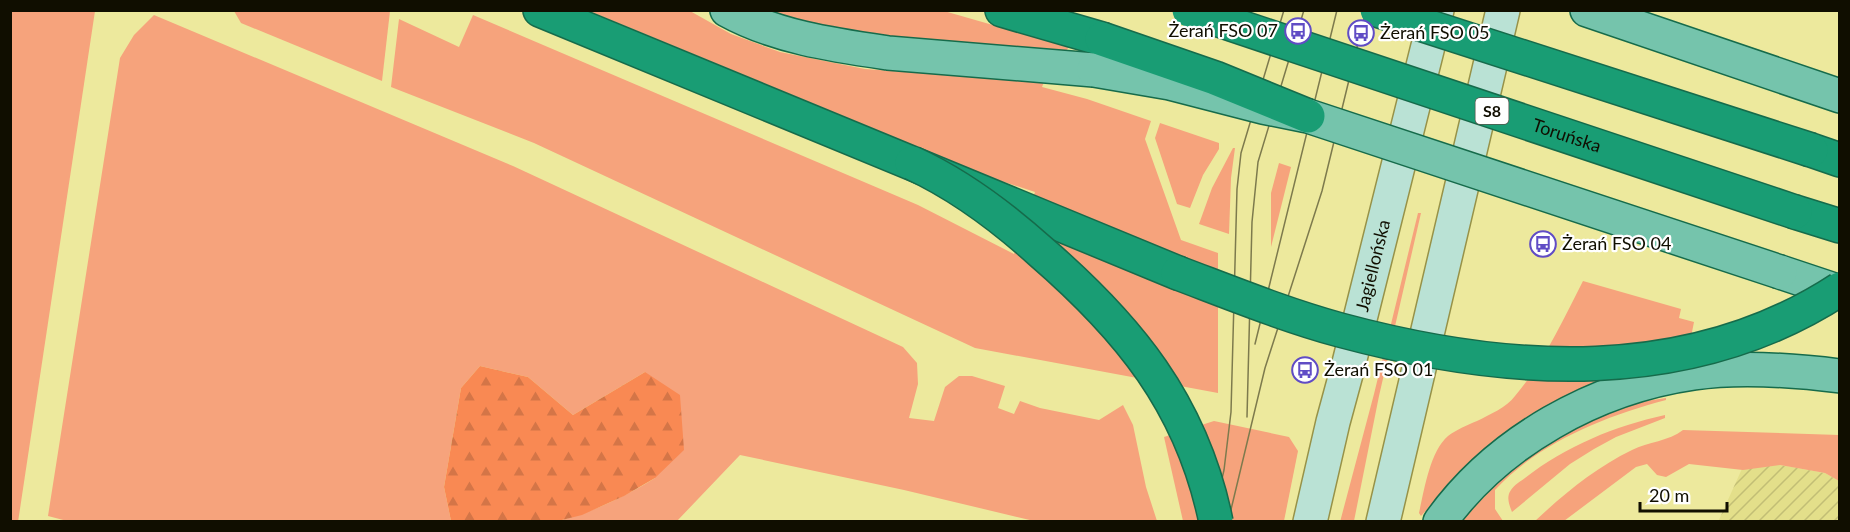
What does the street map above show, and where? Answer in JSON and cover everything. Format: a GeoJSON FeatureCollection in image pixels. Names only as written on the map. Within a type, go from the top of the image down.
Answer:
{"type":"FeatureCollection","features":[{"type":"Feature","properties":{"kind":"highway"},"geometry":{"type":"LineString","coordinates":[[540,10],[1178,273],[1279,311],[1398,344],[1489,360],[1580,365],[1649,360],[1685,353],[1760,330],[1790,318],[1839,290]]}},
{"type":"Feature","properties":{"kind":"highway"},"geometry":{"type":"LineString","coordinates":[[1002,10],[1102,39],[1215,78],[1308,116]]}},
{"type":"Feature","properties":{"kind":"highway","name":"Toruńska"},"geometry":{"type":"LineString","coordinates":[[1189,10],[1839,226]]}},
{"type":"Feature","properties":{"kind":"highway"},"geometry":{"type":"LineString","coordinates":[[1377,10],[1825,155]]}},
{"type":"Feature","properties":{"kind":"highway"},"geometry":{"type":"LineString","coordinates":[[912,164],[962,190],[1005,221],[1078,284],[1118,325],[1153,370],[1180,420],[1203,475],[1216,522]]}},
{"type":"Feature","properties":{"kind":"main road"},"geometry":{"type":"LineString","coordinates":[[727,10],[772,30],[855,49],[1094,70],[1170,83],[1308,116],[1839,290]]}},
{"type":"Feature","properties":{"kind":"main road","name":"Jagiellońska"},"geometry":{"type":"LineString","coordinates":[[1310,522],[1437,10]]}},
{"type":"Feature","properties":{"kind":"main road"},"geometry":{"type":"LineString","coordinates":[[1383,522],[1503,10]]}},
{"type":"Feature","properties":{"kind":"main road"},"geometry":{"type":"LineString","coordinates":[[1587,10],[1832,93]]}},
{"type":"Feature","properties":{"kind":"main road"},"geometry":{"type":"LineString","coordinates":[[1440,522],[1468,487],[1497,460],[1549,424],[1601,399],[1669,378],[1715,371],[1801,372],[1839,376]]}},
{"type":"Feature","properties":{"kind":"shaded area"},"geometry":{"type":"Polygon","coordinates":[[[10,11],[95,11],[18,522],[10,521],[10,11]]]}},
{"type":"Feature","properties":{"kind":"shaded area"},"geometry":{"type":"Polygon","coordinates":[[[234,11],[390,11],[382,81],[241,23],[234,11]]]}},
{"type":"Feature","properties":{"kind":"shaded area"},"geometry":{"type":"Polygon","coordinates":[[[589,11],[690,11],[731,34],[780,52],[865,69],[1044,82],[1042,87],[1087,99],[1151,121],[1145,139],[1181,240],[1218,253],[1218,393],[975,348],[534,143],[391,87],[399,19],[459,47],[473,15],[918,205],[1014,254],[1035,192],[998,180],[589,11]]]}},
{"type":"Feature","properties":{"kind":"shaded area"},"geometry":{"type":"Polygon","coordinates":[[[765,11],[944,11],[1069,47],[1066,51],[847,33],[765,11]]]}},
{"type":"Feature","properties":{"kind":"shaded area"},"geometry":{"type":"Polygon","coordinates":[[[154,15],[513,166],[903,347],[917,363],[918,384],[909,418],[934,421],[945,387],[959,376],[972,376],[1005,386],[998,408],[1014,414],[1020,401],[1040,408],[1099,420],[1123,405],[1133,425],[1146,487],[1157,521],[1034,521],[740,455],[677,521],[558,521],[608,503],[655,478],[645,372],[573,415],[528,377],[480,366],[461,388],[444,487],[451,521],[71,522],[48,516],[120,58],[134,35],[154,15]]]}},
{"type":"Feature","properties":{"kind":"shaded area"},"geometry":{"type":"Polygon","coordinates":[[[1160,123],[1219,143],[1219,149],[1203,175],[1190,208],[1177,204],[1155,138],[1160,123]]]}},
{"type":"Feature","properties":{"kind":"shaded area"},"geometry":{"type":"Polygon","coordinates":[[[1235,148],[1231,178],[1229,234],[1199,224],[1212,188],[1235,148]]]}},
{"type":"Feature","properties":{"kind":"shaded area"},"geometry":{"type":"Polygon","coordinates":[[[1279,163],[1291,167],[1271,247],[1271,193],[1279,163]]]}},
{"type":"Feature","properties":{"kind":"shaded area"},"geometry":{"type":"Polygon","coordinates":[[[1418,213],[1421,213],[1379,396],[1354,521],[1340,522],[1374,394],[1418,213]]]}},
{"type":"Feature","properties":{"kind":"shaded area"},"geometry":{"type":"Polygon","coordinates":[[[1583,281],[1681,309],[1679,318],[1694,322],[1691,337],[1531,416],[1471,461],[1421,516],[1419,513],[1432,461],[1442,443],[1454,432],[1512,400],[1544,355],[1583,281]]]}},
{"type":"Feature","properties":{"kind":"shaded area"},"geometry":{"type":"Polygon","coordinates":[[[1666,398],[1666,400],[1596,423],[1552,445],[1532,458],[1495,490],[1495,509],[1503,521],[1460,522],[1513,467],[1576,426],[1639,402],[1666,398]]]}},
{"type":"Feature","properties":{"kind":"shaded area"},"geometry":{"type":"Polygon","coordinates":[[[1665,415],[1665,418],[1616,437],[1570,464],[1512,512],[1508,498],[1511,490],[1557,456],[1610,431],[1665,415]]]}},
{"type":"Feature","properties":{"kind":"shaded area"},"geometry":{"type":"Polygon","coordinates":[[[1214,421],[1289,437],[1298,451],[1284,521],[1183,521],[1164,437],[1214,421]]]}},
{"type":"Feature","properties":{"kind":"shaded area"},"geometry":{"type":"Polygon","coordinates":[[[1683,430],[1839,435],[1839,481],[1825,473],[1780,465],[1743,470],[1689,464],[1666,477],[1657,475],[1647,464],[1636,467],[1564,521],[1535,521],[1569,491],[1605,465],[1632,450],[1671,437],[1683,430]]]}},
{"type":"Feature","properties":{"kind":"shaded area"},"geometry":{"type":"Polygon","coordinates":[[[1745,462],[1825,473],[1839,481],[1839,521],[1718,522],[1745,462]]]}},
{"type":"Feature","properties":{"kind":"green space"},"geometry":{"type":"Polygon","coordinates":[[[480,366],[528,377],[573,415],[645,372],[680,395],[684,450],[655,478],[624,496],[582,515],[558,521],[451,521],[444,487],[461,388],[480,366]]]}},
{"type":"Feature","properties":{"kind":"tram line"},"geometry":{"type":"LineString","coordinates":[[1212,522],[1224,470],[1231,412],[1237,189],[1241,153],[1284,10]]}},
{"type":"Feature","properties":{"kind":"tram line"},"geometry":{"type":"LineString","coordinates":[[1247,417],[1252,222],[1258,162],[1304,10]]}},
{"type":"Feature","properties":{"kind":"tram line"},"geometry":{"type":"LineString","coordinates":[[1255,344],[1337,10]]}},
{"type":"Feature","properties":{"kind":"tram line"},"geometry":{"type":"LineString","coordinates":[[1228,522],[1265,368],[1322,191],[1366,10]]}},
{"type":"Feature","properties":{"kind":"place","name":"Żerań FSO 07"},"geometry":{"type":"Point","coordinates":[1298,31]}},
{"type":"Feature","properties":{"kind":"place","name":"Żerań FSO 05"},"geometry":{"type":"Point","coordinates":[1361,33]}},
{"type":"Feature","properties":{"kind":"place","name":"Żerań FSO 04"},"geometry":{"type":"Point","coordinates":[1543,244]}},
{"type":"Feature","properties":{"kind":"place","name":"Żerań FSO 01"},"geometry":{"type":"Point","coordinates":[1305,370]}}]}
